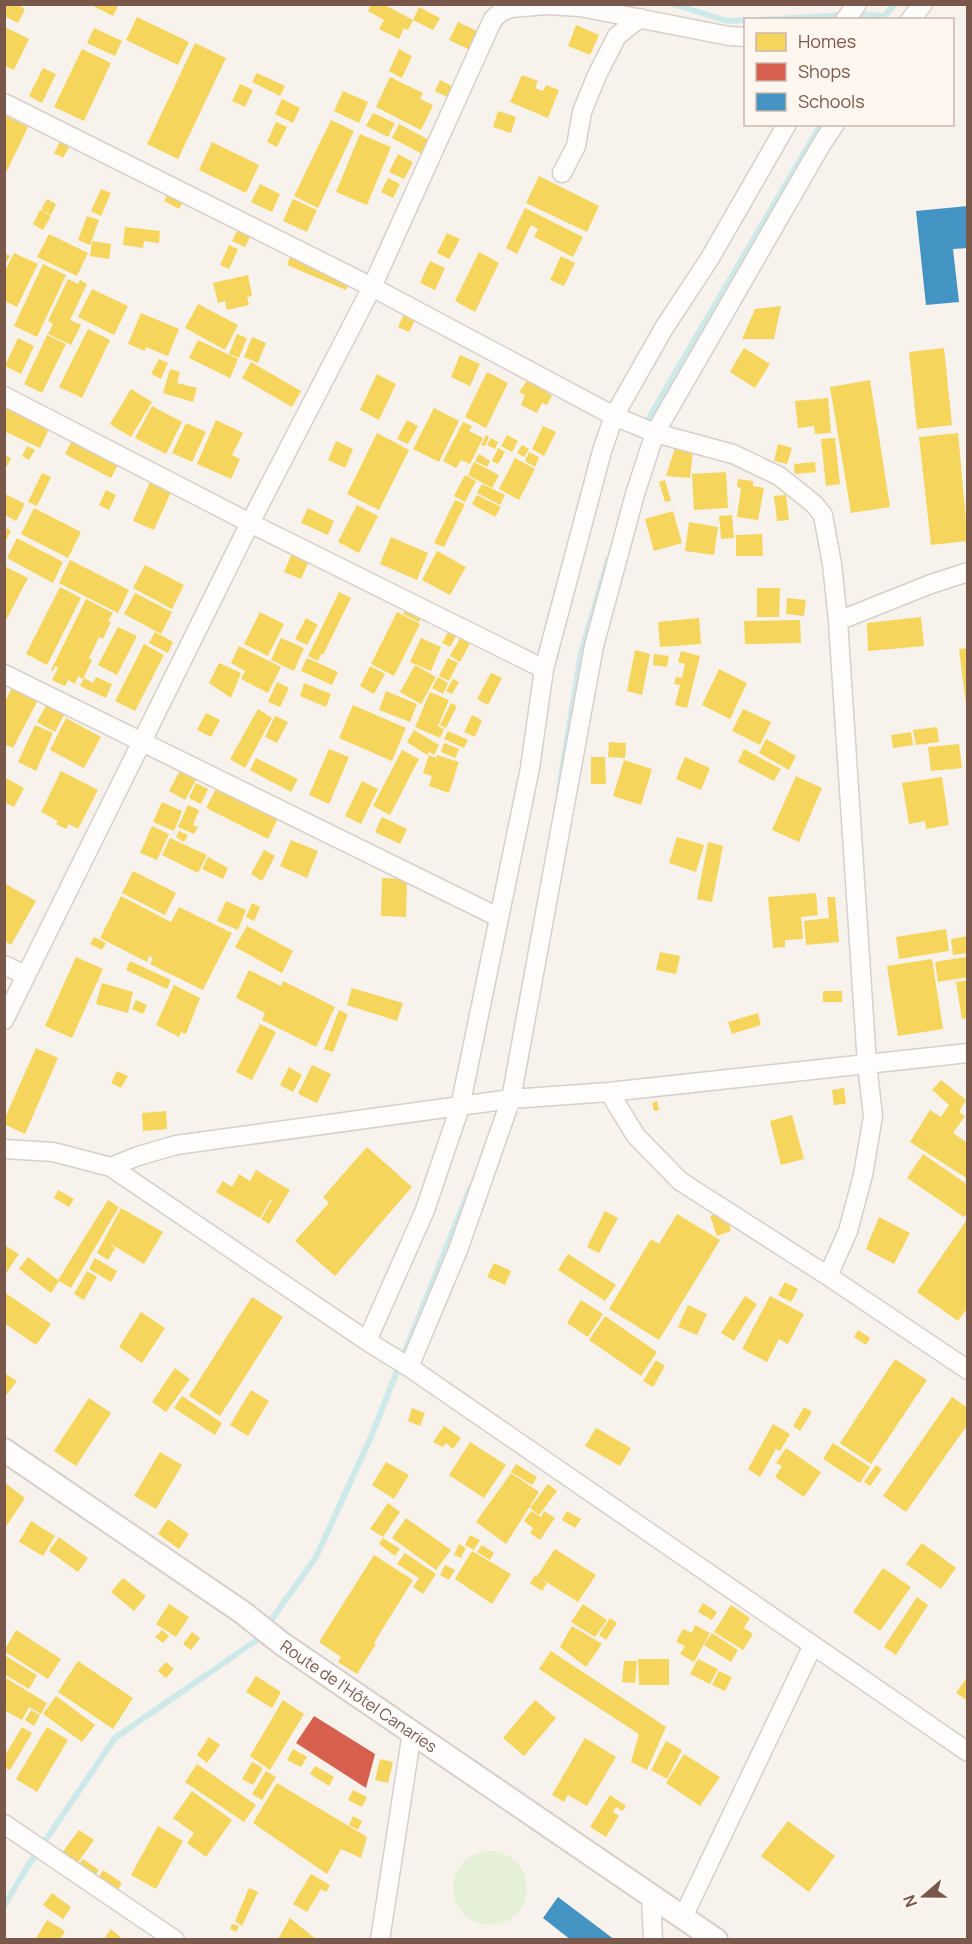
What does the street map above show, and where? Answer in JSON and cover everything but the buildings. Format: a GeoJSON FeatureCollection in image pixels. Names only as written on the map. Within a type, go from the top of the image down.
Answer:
{"type":"FeatureCollection","features":[{"type":"Feature","properties":{"kind":"street"},"geometry":{"type":"LineString","coordinates":[[846,18],[857,4]]}},
{"type":"Feature","properties":{"kind":"street"},"geometry":{"type":"LineString","coordinates":[[912,18],[923,4]]}},
{"type":"Feature","properties":{"kind":"street"},"geometry":{"type":"LineString","coordinates":[[4,1020],[250,523],[372,287],[493,19],[501,12],[511,8],[580,7],[729,36],[744,37]]}},
{"type":"Feature","properties":{"kind":"street"},"geometry":{"type":"LineString","coordinates":[[562,172],[576,146],[582,112],[597,75],[617,36],[640,18]]}},
{"type":"Feature","properties":{"kind":"street"},"geometry":{"type":"LineString","coordinates":[[4,103],[372,287],[614,416],[656,433],[733,454],[779,476],[814,504],[823,515],[832,564],[838,621],[867,1064],[873,1116],[863,1175],[848,1231],[828,1276]]}},
{"type":"Feature","properties":{"kind":"street"},"geometry":{"type":"LineString","coordinates":[[367,1341],[425,1210],[460,1107],[530,768],[544,669],[602,451],[614,416],[664,328],[710,258],[786,126]]}},
{"type":"Feature","properties":{"kind":"street"},"geometry":{"type":"LineString","coordinates":[[410,1367],[458,1250],[511,1099],[594,646],[635,494],[656,433],[834,126]]}},
{"type":"Feature","properties":{"kind":"street"},"geometry":{"type":"LineString","coordinates":[[4,396],[250,523],[544,669]]}},
{"type":"Feature","properties":{"kind":"street"},"geometry":{"type":"LineString","coordinates":[[838,621],[968,572]]}},
{"type":"Feature","properties":{"kind":"street"},"geometry":{"type":"LineString","coordinates":[[4,674],[498,917]]}},
{"type":"Feature","properties":{"kind":"street"},"geometry":{"type":"LineString","coordinates":[[4,965],[25,975]]}},
{"type":"Feature","properties":{"kind":"street"},"geometry":{"type":"LineString","coordinates":[[111,1167],[176,1145],[511,1099],[609,1092],[968,1053]]}},
{"type":"Feature","properties":{"kind":"street"},"geometry":{"type":"LineString","coordinates":[[609,1092],[636,1136],[680,1181],[968,1370]]}},
{"type":"Feature","properties":{"kind":"street"},"geometry":{"type":"LineString","coordinates":[[4,1149],[53,1152],[111,1167],[367,1341],[410,1367],[968,1752]]}},
{"type":"Feature","properties":{"kind":"street","name":"Route de l'Hôtel Canaries"},"geometry":{"type":"LineString","coordinates":[[4,1450],[242,1612],[281,1643],[716,1940]]}},
{"type":"Feature","properties":{"kind":"street"},"geometry":{"type":"LineString","coordinates":[[683,1917],[813,1645]]}},
{"type":"Feature","properties":{"kind":"street"},"geometry":{"type":"LineString","coordinates":[[380,1940],[412,1732]]}},
{"type":"Feature","properties":{"kind":"street"},"geometry":{"type":"LineString","coordinates":[[4,1824],[175,1940]]}},
{"type":"Feature","properties":{"kind":"street"},"geometry":{"type":"LineString","coordinates":[[651,1895],[653,1940]]}},
{"type":"Feature","properties":{"kind":"green space"},"geometry":{"type":"Polygon","coordinates":[[[490,1851],[511,1857],[521,1867],[527,1888],[521,1909],[511,1919],[490,1925],[469,1919],[459,1909],[453,1888],[459,1867],[469,1857],[490,1851]]]}},
{"type":"Feature","properties":{"kind":"waterway"},"geometry":{"type":"LineString","coordinates":[[673,4],[727,21],[744,20]]}},
{"type":"Feature","properties":{"kind":"waterway"},"geometry":{"type":"LineString","coordinates":[[883,18],[895,4]]}},
{"type":"Feature","properties":{"kind":"waterway"},"geometry":{"type":"LineString","coordinates":[[854,14],[884,16]]}},
{"type":"Feature","properties":{"kind":"waterway"},"geometry":{"type":"LineString","coordinates":[[794,18],[844,15]]}},
{"type":"Feature","properties":{"kind":"waterway"},"geometry":{"type":"LineString","coordinates":[[647,427],[651,414],[820,126]]}},
{"type":"Feature","properties":{"kind":"waterway"},"geometry":{"type":"LineString","coordinates":[[559,790],[581,653],[608,560]]}},
{"type":"Feature","properties":{"kind":"waterway"},"geometry":{"type":"LineString","coordinates":[[267,1626],[316,1557],[371,1437],[470,1188]]}},
{"type":"Feature","properties":{"kind":"waterway"},"geometry":{"type":"LineString","coordinates":[[4,1906],[26,1869],[115,1738],[257,1640],[261,1634]]}}]}
